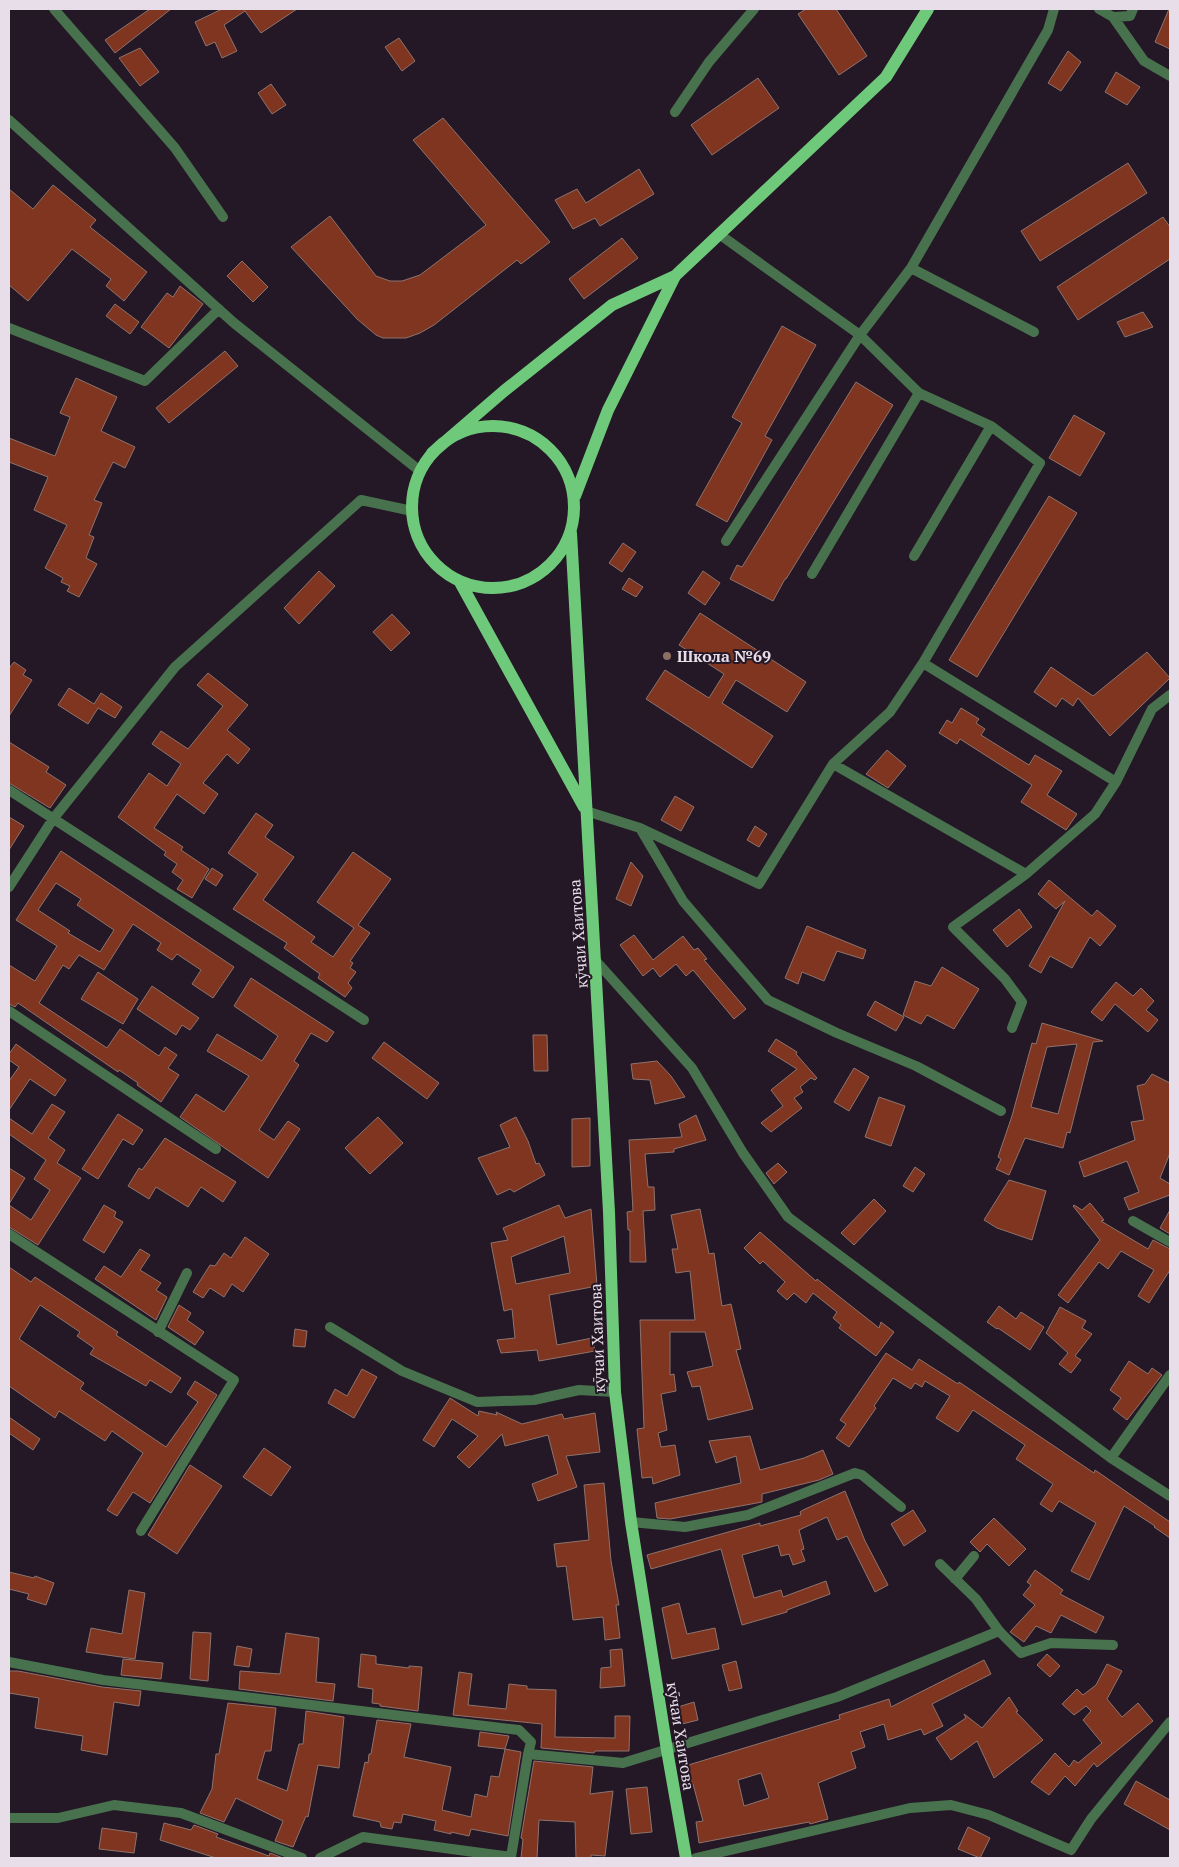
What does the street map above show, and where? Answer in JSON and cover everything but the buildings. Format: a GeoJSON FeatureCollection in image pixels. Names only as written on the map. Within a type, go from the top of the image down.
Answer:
{"type":"FeatureCollection","features":[{"type":"Feature","properties":{"kind":"main road"},"geometry":{"type":"LineString","coordinates":[[575,496],[608,410],[676,276],[886,76],[928,9]]}},
{"type":"Feature","properties":{"kind":"main road"},"geometry":{"type":"LineString","coordinates":[[432,453],[612,305],[676,276]]}},
{"type":"Feature","properties":{"kind":"main road"},"geometry":{"type":"LineString","coordinates":[[504,426],[530,434],[551,449],[567,470],[575,496],[575,514],[571,533],[559,557],[539,576],[514,587],[486,589],[460,582],[441,570],[426,554],[416,533],[412,511],[413,490],[420,471],[432,453],[452,436],[477,427],[504,426]]}},
{"type":"Feature","properties":{"kind":"main road","name":"кӯчаи Хаитова"},"geometry":{"type":"LineString","coordinates":[[571,533],[609,1212],[615,1392],[631,1522],[686,1858]]}},
{"type":"Feature","properties":{"kind":"main road"},"geometry":{"type":"LineString","coordinates":[[460,582],[586,812]]}},
{"type":"Feature","properties":{"kind":"street"},"geometry":{"type":"LineString","coordinates":[[54,9],[175,148],[223,217]]}},
{"type":"Feature","properties":{"kind":"street"},"geometry":{"type":"LineString","coordinates":[[675,112],[709,62],[754,9]]}},
{"type":"Feature","properties":{"kind":"street"},"geometry":{"type":"LineString","coordinates":[[726,541],[860,335],[911,268],[1048,30],[1054,9]]}},
{"type":"Feature","properties":{"kind":"street"},"geometry":{"type":"LineString","coordinates":[[1099,9],[1113,17],[1144,61],[1170,76]]}},
{"type":"Feature","properties":{"kind":"street"},"geometry":{"type":"LineString","coordinates":[[1113,17],[1130,16],[1133,9]]}},
{"type":"Feature","properties":{"kind":"street"},"geometry":{"type":"LineString","coordinates":[[9,120],[219,309],[420,471]]}},
{"type":"Feature","properties":{"kind":"street"},"geometry":{"type":"LineString","coordinates":[[586,812],[640,828],[759,884],[834,764],[890,712],[924,663],[1040,463],[991,426],[919,393],[860,335],[719,234]]}},
{"type":"Feature","properties":{"kind":"street"},"geometry":{"type":"LineString","coordinates":[[911,268],[1034,332]]}},
{"type":"Feature","properties":{"kind":"street"},"geometry":{"type":"LineString","coordinates":[[9,328],[145,381],[219,309]]}},
{"type":"Feature","properties":{"kind":"street"},"geometry":{"type":"LineString","coordinates":[[812,574],[919,393]]}},
{"type":"Feature","properties":{"kind":"street"},"geometry":{"type":"LineString","coordinates":[[914,556],[991,426]]}},
{"type":"Feature","properties":{"kind":"street"},"geometry":{"type":"LineString","coordinates":[[9,887],[53,819],[175,667],[361,500],[412,511]]}},
{"type":"Feature","properties":{"kind":"street"},"geometry":{"type":"LineString","coordinates":[[924,663],[1116,782]]}},
{"type":"Feature","properties":{"kind":"street"},"geometry":{"type":"LineString","coordinates":[[1012,1028],[1022,1002],[1005,979],[952,927],[1026,874],[1095,814],[1116,782],[1152,709],[1170,695]]}},
{"type":"Feature","properties":{"kind":"street"},"geometry":{"type":"LineString","coordinates":[[834,764],[1026,874]]}},
{"type":"Feature","properties":{"kind":"street"},"geometry":{"type":"LineString","coordinates":[[9,790],[364,1020]]}},
{"type":"Feature","properties":{"kind":"street"},"geometry":{"type":"LineString","coordinates":[[640,828],[683,901],[768,1000],[837,1033],[916,1066],[1001,1111]]}},
{"type":"Feature","properties":{"kind":"street"},"geometry":{"type":"LineString","coordinates":[[596,961],[692,1068],[743,1153],[788,1217],[1112,1458],[1170,1496]]}},
{"type":"Feature","properties":{"kind":"street"},"geometry":{"type":"LineString","coordinates":[[9,1011],[216,1149]]}},
{"type":"Feature","properties":{"kind":"street"},"geometry":{"type":"LineString","coordinates":[[1133,1220],[1170,1242]]}},
{"type":"Feature","properties":{"kind":"street"},"geometry":{"type":"LineString","coordinates":[[9,1234],[234,1380],[141,1531]]}},
{"type":"Feature","properties":{"kind":"street"},"geometry":{"type":"LineString","coordinates":[[158,1332],[187,1273]]}},
{"type":"Feature","properties":{"kind":"street"},"geometry":{"type":"LineString","coordinates":[[330,1327],[402,1371],[477,1402],[534,1400],[579,1390],[615,1392]]}},
{"type":"Feature","properties":{"kind":"street"},"geometry":{"type":"LineString","coordinates":[[1112,1458],[1170,1375]]}},
{"type":"Feature","properties":{"kind":"street"},"geometry":{"type":"LineString","coordinates":[[631,1522],[685,1527],[748,1515],[855,1473],[862,1475],[901,1507]]}},
{"type":"Feature","properties":{"kind":"street"},"geometry":{"type":"LineString","coordinates":[[955,1579],[974,1556]]}},
{"type":"Feature","properties":{"kind":"street"},"geometry":{"type":"LineString","coordinates":[[940,1564],[976,1599],[999,1632],[1021,1654],[1051,1643],[1113,1645]]}},
{"type":"Feature","properties":{"kind":"street"},"geometry":{"type":"LineString","coordinates":[[528,1754],[623,1762],[837,1697],[999,1632]]}},
{"type":"Feature","properties":{"kind":"street"},"geometry":{"type":"LineString","coordinates":[[9,1662],[103,1680],[519,1730],[531,1742],[511,1858],[363,1837],[320,1858]]}},
{"type":"Feature","properties":{"kind":"street"},"geometry":{"type":"LineString","coordinates":[[696,1858],[910,1808],[951,1805],[989,1815],[1071,1850],[1091,1819],[1170,1722]]}},
{"type":"Feature","properties":{"kind":"street"},"geometry":{"type":"LineString","coordinates":[[9,1818],[58,1818],[114,1806],[181,1813],[302,1858]]}},
{"type":"Feature","properties":{"kind":"place","name":"Школа №69"},"geometry":{"type":"Point","coordinates":[667,656]}}]}
